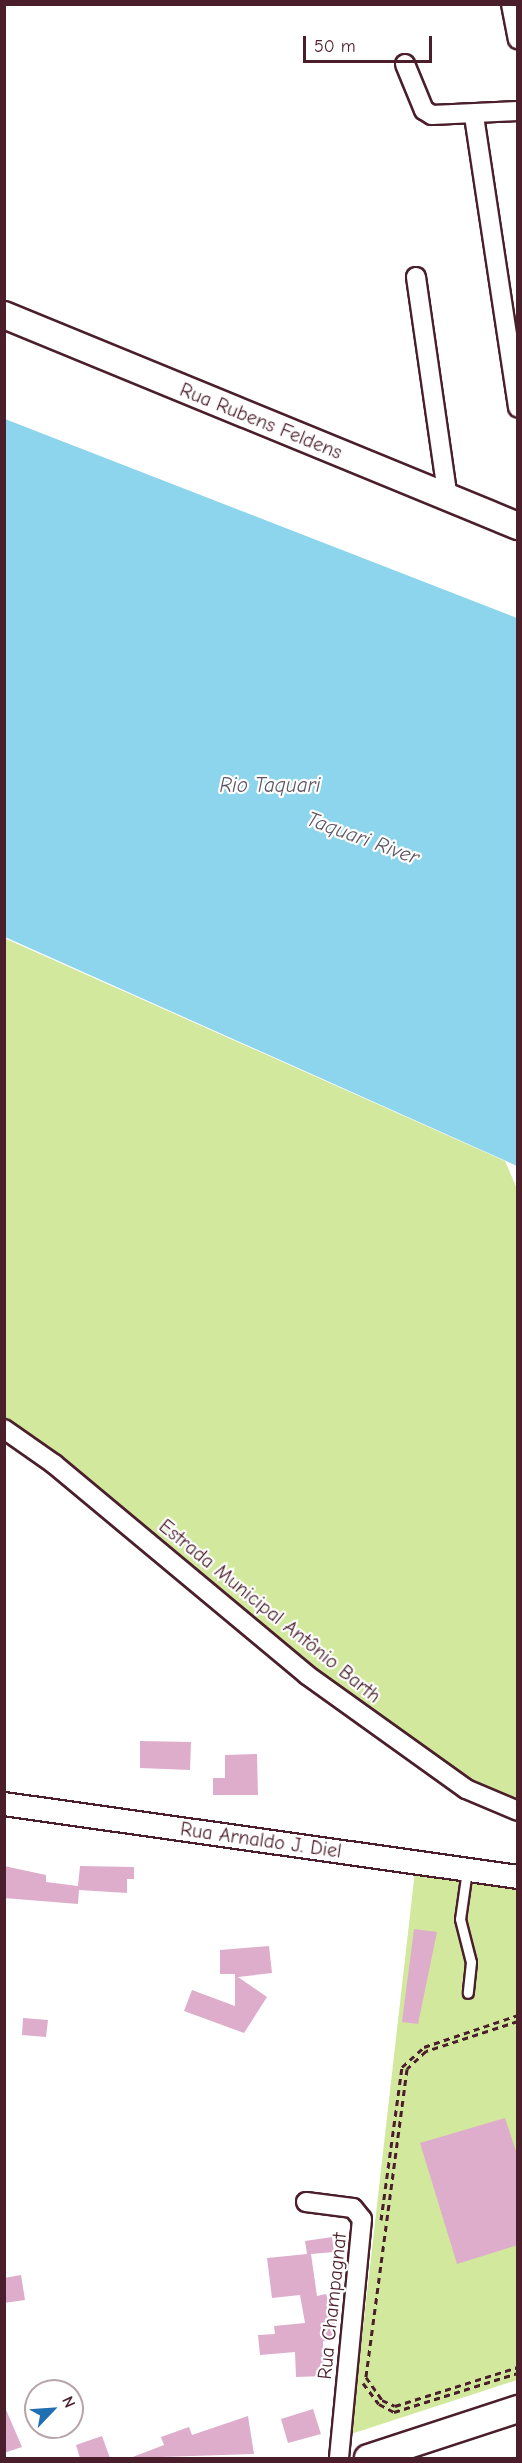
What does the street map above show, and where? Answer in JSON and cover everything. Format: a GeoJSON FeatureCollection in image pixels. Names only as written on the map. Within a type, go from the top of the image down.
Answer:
{"type":"FeatureCollection","features":[{"type":"Feature","properties":{"kind":"main road","name":"Rua Rubens Feldens"},"geometry":{"type":"LineString","coordinates":[[4,315],[518,526]]}},
{"type":"Feature","properties":{"kind":"main road"},"geometry":{"type":"LineString","coordinates":[[375,2457],[518,2409]]}},
{"type":"Feature","properties":{"kind":"street"},"geometry":{"type":"LineString","coordinates":[[511,4],[518,39]]}},
{"type":"Feature","properties":{"kind":"street"},"geometry":{"type":"LineString","coordinates":[[405,63],[424,110],[441,117],[518,111]]}},
{"type":"Feature","properties":{"kind":"street"},"geometry":{"type":"LineString","coordinates":[[474,116],[518,408]]}},
{"type":"Feature","properties":{"kind":"street"},"geometry":{"type":"LineString","coordinates":[[416,277],[448,498]]}},
{"type":"Feature","properties":{"kind":"street","name":"Estrada Municipal Antônio Barth"},"geometry":{"type":"LineString","coordinates":[[4,1429],[54,1464],[307,1675],[466,1789],[518,1811]]}},
{"type":"Feature","properties":{"kind":"street","name":"Rua Arnaldo J. Diel"},"geometry":{"type":"LineString","coordinates":[[4,1804],[518,1877]]}},
{"type":"Feature","properties":{"kind":"street","name":"Rua Champagnat"},"geometry":{"type":"LineString","coordinates":[[306,2202],[353,2208],[362,2219],[339,2458]]}},
{"type":"Feature","properties":{"kind":"lane"},"geometry":{"type":"LineString","coordinates":[[467,1870],[460,1918],[471,1962],[468,1993]]}},
{"type":"Feature","properties":{"kind":"path"},"geometry":{"type":"LineString","coordinates":[[518,2015],[424,2047],[402,2067],[361,2378],[379,2404],[394,2412],[518,2373]]}},
{"type":"Feature","properties":{"kind":"path"},"geometry":{"type":"LineString","coordinates":[[518,2021],[426,2051],[407,2069],[366,2378],[382,2400],[395,2406],[518,2367]]}},
{"type":"Feature","properties":{"kind":"green space"},"geometry":{"type":"Polygon","coordinates":[[[4,938],[505,1161],[518,1191],[517,1806],[466,1789],[5,1429],[4,938]]]}},
{"type":"Feature","properties":{"kind":"green space"},"geometry":{"type":"Polygon","coordinates":[[[415,1871],[517,1885],[517,2380],[351,2434],[415,1871]]]}},
{"type":"Feature","properties":{"kind":"water","name":"Rio Taquari"},"geometry":{"type":"Polygon","coordinates":[[[5,419],[517,618],[517,1166],[5,937],[5,419]]]}},
{"type":"Feature","properties":{"kind":"building"},"geometry":{"type":"Polygon","coordinates":[[[140,1741],[191,1742],[190,1770],[140,1768],[140,1741]]]}},
{"type":"Feature","properties":{"kind":"building"},"geometry":{"type":"Polygon","coordinates":[[[257,1754],[258,1795],[213,1795],[213,1778],[225,1778],[225,1755],[257,1754]]]}},
{"type":"Feature","properties":{"kind":"building"},"geometry":{"type":"Polygon","coordinates":[[[4,1866],[46,1875],[46,1882],[78,1886],[80,1866],[134,1867],[134,1879],[127,1879],[127,1893],[79,1890],[78,1904],[4,1898],[4,1866]]]}},
{"type":"Feature","properties":{"kind":"building"},"geometry":{"type":"Polygon","coordinates":[[[414,1929],[437,1932],[418,2024],[402,2022],[414,1929]]]}},
{"type":"Feature","properties":{"kind":"building"},"geometry":{"type":"Polygon","coordinates":[[[269,1946],[272,1973],[238,1977],[267,1997],[244,2033],[184,2011],[192,1990],[235,2006],[235,1974],[220,1974],[220,1950],[269,1946]]]}},
{"type":"Feature","properties":{"kind":"building"},"geometry":{"type":"Polygon","coordinates":[[[23,2018],[48,2020],[46,2037],[22,2035],[23,2018]]]}},
{"type":"Feature","properties":{"kind":"building"},"geometry":{"type":"Polygon","coordinates":[[[505,2118],[518,2157],[518,2245],[457,2264],[420,2143],[505,2118]]]}},
{"type":"Feature","properties":{"kind":"building"},"geometry":{"type":"Polygon","coordinates":[[[332,2237],[334,2252],[311,2254],[317,2296],[326,2294],[335,2322],[332,2342],[323,2341],[324,2376],[296,2377],[295,2352],[260,2355],[258,2335],[275,2334],[274,2326],[305,2323],[300,2295],[272,2298],[267,2258],[307,2254],[305,2241],[332,2237]]]}},
{"type":"Feature","properties":{"kind":"building"},"geometry":{"type":"Polygon","coordinates":[[[21,2275],[25,2300],[4,2303],[4,2278],[21,2275]]]}},
{"type":"Feature","properties":{"kind":"building"},"geometry":{"type":"Polygon","coordinates":[[[4,2405],[22,2447],[4,2453],[4,2405]]]}},
{"type":"Feature","properties":{"kind":"building"},"geometry":{"type":"Polygon","coordinates":[[[313,2409],[321,2434],[288,2443],[281,2419],[313,2409]]]}},
{"type":"Feature","properties":{"kind":"building"},"geometry":{"type":"Polygon","coordinates":[[[248,2416],[254,2454],[130,2458],[164,2445],[161,2437],[189,2427],[192,2435],[248,2416]]]}},
{"type":"Feature","properties":{"kind":"building"},"geometry":{"type":"Polygon","coordinates":[[[102,2436],[110,2458],[80,2458],[76,2445],[102,2436]]]}},
{"type":"Feature","properties":{"kind":"water label","name":"Taquari River"},"geometry":{"type":"Point","coordinates":[363,838]}}]}
